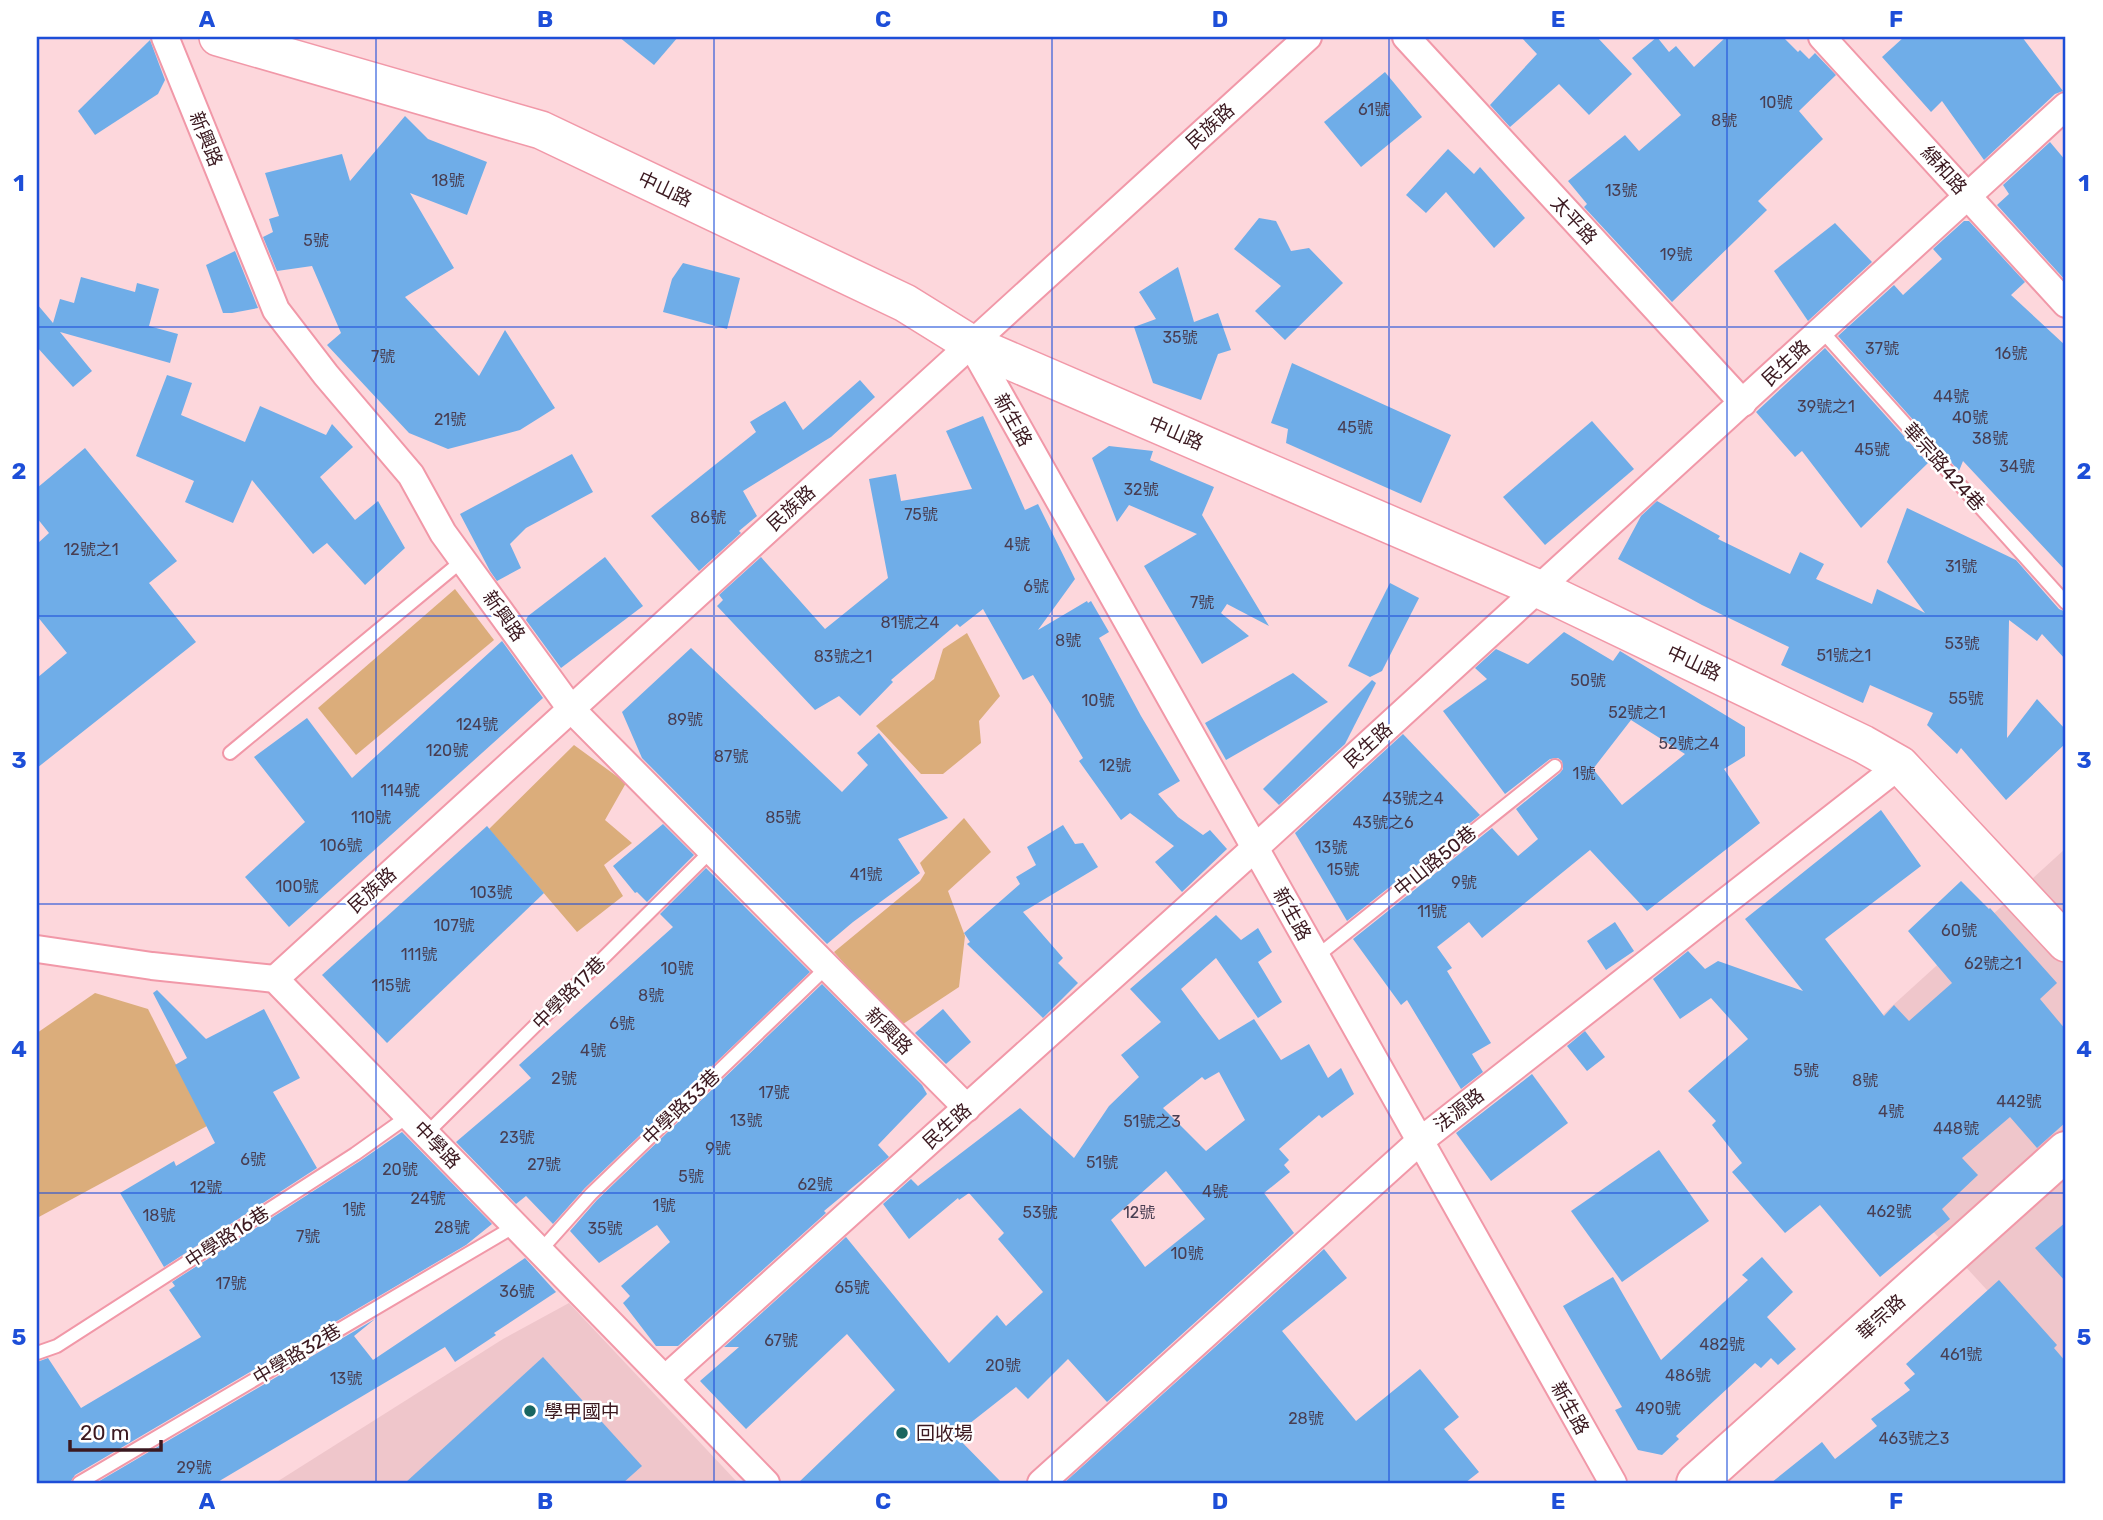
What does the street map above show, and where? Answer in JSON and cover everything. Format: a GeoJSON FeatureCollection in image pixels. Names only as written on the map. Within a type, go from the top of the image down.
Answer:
{"type":"FeatureCollection","features":[{"type":"Feature","properties":{"kind":"main road","name":"中山路"},"geometry":{"type":"LineString","coordinates":[[218,37],[541,130],[905,303],[971,344],[1539,589],[1863,744],[1900,765],[2066,943]]}},
{"type":"Feature","properties":{"kind":"main road","name":"華宗路"},"geometry":{"type":"LineString","coordinates":[[1696,1483],[2066,1151]]}},
{"type":"Feature","properties":{"kind":"street","name":"新興路"},"geometry":{"type":"LineString","coordinates":[[165,37],[276,310],[326,375],[411,475],[443,533],[571,709],[967,1108]]}},
{"type":"Feature","properties":{"kind":"street","name":"民族路"},"geometry":{"type":"LineString","coordinates":[[275,979],[1308,37]]}},
{"type":"Feature","properties":{"kind":"street","name":"太平路"},"geometry":{"type":"LineString","coordinates":[[1406,37],[1743,403]]}},
{"type":"Feature","properties":{"kind":"street","name":"綿和路"},"geometry":{"type":"LineString","coordinates":[[1822,37],[2066,304]]}},
{"type":"Feature","properties":{"kind":"street","name":"民生路"},"geometry":{"type":"LineString","coordinates":[[665,1379],[1255,848],[2066,106]]}},
{"type":"Feature","properties":{"kind":"street","name":"新生路"},"geometry":{"type":"LineString","coordinates":[[971,344],[1613,1483]]}},
{"type":"Feature","properties":{"kind":"street","name":"法源路"},"geometry":{"type":"LineString","coordinates":[[1041,1483],[1420,1141],[1900,765]]}},
{"type":"Feature","properties":{"kind":"street"},"geometry":{"type":"LineString","coordinates":[[37,950],[275,979]]}},
{"type":"Feature","properties":{"kind":"street","name":"中學路"},"geometry":{"type":"LineString","coordinates":[[275,979],[766,1483]]}},
{"type":"Feature","properties":{"kind":"lane","name":"華宗路424巷"},"geometry":{"type":"LineString","coordinates":[[1821,330],[2066,603]]}},
{"type":"Feature","properties":{"kind":"lane"},"geometry":{"type":"LineString","coordinates":[[230,753],[463,560]]}},
{"type":"Feature","properties":{"kind":"lane","name":"中山路50巷"},"geometry":{"type":"LineString","coordinates":[[1316,957],[1555,766]]}},
{"type":"Feature","properties":{"kind":"lane","name":"中學路17巷"},"geometry":{"type":"LineString","coordinates":[[419,1127],[711,852]]}},
{"type":"Feature","properties":{"kind":"lane","name":"中學路33巷"},"geometry":{"type":"LineString","coordinates":[[540,1251],[591,1194],[826,968]]}},
{"type":"Feature","properties":{"kind":"lane","name":"中學路16巷"},"geometry":{"type":"LineString","coordinates":[[37,1353],[69,1339],[355,1154],[407,1117],[419,1127]]}},
{"type":"Feature","properties":{"kind":"lane","name":"中學路32巷"},"geometry":{"type":"LineString","coordinates":[[79,1483],[515,1226]]}},
{"type":"Feature","properties":{"kind":"shaded area"},"geometry":{"type":"Polygon","coordinates":[[[455,589],[494,640],[356,755],[318,708],[455,589]]]}},
{"type":"Feature","properties":{"kind":"shaded area"},"geometry":{"type":"Polygon","coordinates":[[[967,633],[1000,696],[979,721],[981,743],[943,774],[921,774],[876,726],[934,679],[943,649],[967,633]]]}},
{"type":"Feature","properties":{"kind":"shaded area"},"geometry":{"type":"Polygon","coordinates":[[[574,745],[626,783],[605,820],[632,843],[604,865],[623,896],[577,932],[489,829],[574,745]]]}},
{"type":"Feature","properties":{"kind":"shaded area"},"geometry":{"type":"Polygon","coordinates":[[[964,818],[991,852],[948,891],[965,936],[959,987],[900,1026],[834,952],[920,881],[925,873],[920,863],[964,818]]]}},
{"type":"Feature","properties":{"kind":"shaded area"},"geometry":{"type":"Polygon","coordinates":[[[2066,848],[2066,1376],[1804,1091],[1891,1007],[2066,848]]]}},
{"type":"Feature","properties":{"kind":"shaded area"},"geometry":{"type":"Polygon","coordinates":[[[95,993],[148,1009],[207,1126],[37,1218],[37,1033],[95,993]]]}},
{"type":"Feature","properties":{"kind":"shaded area","name":"學甲國中"},"geometry":{"type":"Polygon","coordinates":[[[569,1303],[738,1483],[275,1483],[503,1339],[569,1303]]]}},
{"type":"Feature","properties":{"kind":"building"},"geometry":{"type":"Polygon","coordinates":[[[619,37],[678,37],[654,65],[619,37]]]}},
{"type":"Feature","properties":{"kind":"building"},"geometry":{"type":"Polygon","coordinates":[[[1521,37],[1597,37],[1632,74],[1589,115],[1559,84],[1510,127],[1490,105],[1537,54],[1521,37]]]}},
{"type":"Feature","properties":{"kind":"building"},"geometry":{"type":"Polygon","coordinates":[[[1657,37],[1669,52],[1676,46],[1694,67],[1726,37],[1783,37],[1809,59],[1815,53],[1836,75],[1799,111],[1823,139],[1758,201],[1767,210],[1672,302],[1584,207],[1587,204],[1568,181],[1625,135],[1639,151],[1681,115],[1632,58],[1657,37]]]}},
{"type":"Feature","properties":{"kind":"building"},"geometry":{"type":"Polygon","coordinates":[[[1904,37],[2022,37],[2063,91],[2055,94],[1984,160],[1942,101],[1931,112],[1882,57],[1904,37]]]}},
{"type":"Feature","properties":{"kind":"building"},"geometry":{"type":"Polygon","coordinates":[[[150,40],[165,80],[158,94],[95,135],[78,111],[150,40]]]}},
{"type":"Feature","properties":{"kind":"building"},"geometry":{"type":"Polygon","coordinates":[[[1385,72],[1422,117],[1361,167],[1324,122],[1385,72]]]}},
{"type":"Feature","properties":{"kind":"building"},"geometry":{"type":"Polygon","coordinates":[[[405,116],[428,139],[487,162],[467,215],[410,193],[454,268],[405,297],[479,376],[505,330],[555,408],[520,430],[448,449],[409,433],[327,345],[341,333],[312,266],[277,271],[263,237],[273,232],[269,219],[279,216],[265,173],[342,154],[350,181],[405,116]]]}},
{"type":"Feature","properties":{"kind":"building"},"geometry":{"type":"Polygon","coordinates":[[[2050,142],[2066,161],[2066,281],[1997,205],[2009,194],[2003,185],[2050,142]]]}},
{"type":"Feature","properties":{"kind":"building"},"geometry":{"type":"Polygon","coordinates":[[[1448,149],[1474,174],[1480,167],[1525,218],[1494,248],[1446,192],[1426,213],[1406,195],[1448,149]]]}},
{"type":"Feature","properties":{"kind":"building"},"geometry":{"type":"Polygon","coordinates":[[[1259,218],[1276,221],[1291,251],[1309,248],[1343,283],[1285,340],[1255,311],[1281,286],[1234,249],[1259,218]]]}},
{"type":"Feature","properties":{"kind":"building"},"geometry":{"type":"Polygon","coordinates":[[[1964,221],[1969,221],[2025,282],[2011,295],[2066,346],[2066,571],[1963,461],[1959,471],[1838,336],[1894,285],[1903,295],[1942,259],[1933,249],[1964,221]]]}},
{"type":"Feature","properties":{"kind":"building"},"geometry":{"type":"Polygon","coordinates":[[[1835,223],[1872,262],[1808,321],[1774,271],[1835,223]]]}},
{"type":"Feature","properties":{"kind":"building"},"geometry":{"type":"Polygon","coordinates":[[[235,251],[258,308],[223,313],[206,265],[235,251]]]}},
{"type":"Feature","properties":{"kind":"building"},"geometry":{"type":"Polygon","coordinates":[[[683,263],[740,278],[727,329],[663,312],[672,279],[683,263]]]}},
{"type":"Feature","properties":{"kind":"building"},"geometry":{"type":"Polygon","coordinates":[[[1178,267],[1194,322],[1218,313],[1231,350],[1218,354],[1201,400],[1153,383],[1134,327],[1156,319],[1139,292],[1178,267]]]}},
{"type":"Feature","properties":{"kind":"building"},"geometry":{"type":"Polygon","coordinates":[[[81,277],[135,292],[137,283],[159,289],[149,326],[178,334],[170,363],[60,332],[92,371],[73,387],[37,347],[37,304],[53,323],[60,299],[74,303],[81,277]]]}},
{"type":"Feature","properties":{"kind":"building"},"geometry":{"type":"Polygon","coordinates":[[[1825,348],[1928,463],[1861,528],[1802,451],[1795,457],[1756,412],[1825,348]]]}},
{"type":"Feature","properties":{"kind":"building"},"geometry":{"type":"Polygon","coordinates":[[[1292,363],[1451,435],[1421,503],[1286,443],[1288,429],[1271,423],[1292,363]]]}},
{"type":"Feature","properties":{"kind":"building"},"geometry":{"type":"Polygon","coordinates":[[[167,375],[192,383],[181,415],[245,442],[260,406],[326,435],[332,424],[353,447],[320,477],[355,520],[378,501],[405,548],[365,585],[327,543],[313,554],[252,480],[233,523],[185,502],[194,481],[136,456],[167,375]]]}},
{"type":"Feature","properties":{"kind":"building"},"geometry":{"type":"Polygon","coordinates":[[[860,380],[875,397],[831,437],[743,491],[757,516],[699,571],[651,516],[756,432],[750,422],[785,401],[803,430],[860,380]]]}},
{"type":"Feature","properties":{"kind":"building"},"geometry":{"type":"Polygon","coordinates":[[[983,416],[1025,510],[1038,504],[1075,579],[1038,630],[1091,601],[1109,632],[1099,638],[1180,781],[1158,794],[1178,817],[1203,835],[1210,830],[1227,849],[1182,892],[1155,862],[1174,846],[1130,813],[1121,820],[1079,761],[1083,758],[1033,675],[1023,680],[983,609],[960,627],[957,624],[891,680],[893,682],[860,716],[839,696],[815,710],[717,606],[723,600],[719,595],[761,557],[825,629],[888,578],[869,479],[896,474],[901,501],[972,489],[946,431],[983,416]]]}},
{"type":"Feature","properties":{"kind":"building"},"geometry":{"type":"Polygon","coordinates":[[[1592,421],[1634,469],[1545,545],[1503,497],[1592,421]]]}},
{"type":"Feature","properties":{"kind":"building"},"geometry":{"type":"Polygon","coordinates":[[[1109,446],[1153,451],[1150,460],[1214,487],[1202,515],[1269,626],[1227,604],[1221,613],[1249,636],[1202,664],[1144,566],[1197,534],[1129,505],[1117,522],[1092,458],[1109,446]]]}},
{"type":"Feature","properties":{"kind":"building"},"geometry":{"type":"Polygon","coordinates":[[[85,448],[177,561],[149,583],[196,642],[37,768],[37,678],[67,653],[37,616],[37,544],[49,533],[37,518],[37,488],[85,448]]]}},
{"type":"Feature","properties":{"kind":"building"},"geometry":{"type":"Polygon","coordinates":[[[572,454],[593,492],[526,528],[510,544],[521,568],[497,581],[460,514],[572,454]]]}},
{"type":"Feature","properties":{"kind":"building"},"geometry":{"type":"Polygon","coordinates":[[[1657,501],[1720,536],[1718,539],[1790,574],[1800,552],[1824,564],[1816,579],[1872,604],[1877,589],[1925,613],[1887,562],[1907,508],[2016,560],[2059,609],[2066,612],[2066,660],[2042,634],[2037,641],[2009,620],[2007,738],[2037,699],[2066,730],[2066,743],[2006,800],[1961,748],[1957,754],[1927,725],[1933,713],[1870,685],[1863,703],[1781,665],[1789,647],[1702,605],[1618,559],[1641,516],[1657,501]]]}},
{"type":"Feature","properties":{"kind":"building"},"geometry":{"type":"Polygon","coordinates":[[[605,557],[643,606],[561,668],[526,620],[605,557]]]}},
{"type":"Feature","properties":{"kind":"building"},"geometry":{"type":"Polygon","coordinates":[[[1390,583],[1419,598],[1382,671],[1370,677],[1348,666],[1390,583]]]}},
{"type":"Feature","properties":{"kind":"building"},"geometry":{"type":"Polygon","coordinates":[[[1564,632],[1613,661],[1620,651],[1745,727],[1745,756],[1724,769],[1760,823],[1647,911],[1590,850],[1482,938],[1469,922],[1437,947],[1452,968],[1447,971],[1491,1043],[1472,1054],[1483,1072],[1461,1089],[1407,1000],[1401,1005],[1353,939],[1492,828],[1518,856],[1538,839],[1516,809],[1560,773],[1563,769],[1562,761],[1558,758],[1550,759],[1505,794],[1443,711],[1487,679],[1475,668],[1496,649],[1528,664],[1564,632]],[[1631,720],[1593,769],[1622,805],[1685,754],[1631,720]]]}},
{"type":"Feature","properties":{"kind":"building"},"geometry":{"type":"Polygon","coordinates":[[[502,641],[543,698],[289,927],[245,877],[305,822],[254,757],[307,718],[352,778],[502,641]]]}},
{"type":"Feature","properties":{"kind":"building"},"geometry":{"type":"Polygon","coordinates":[[[691,648],[842,792],[868,765],[857,753],[879,733],[948,818],[898,839],[920,873],[827,944],[642,758],[622,712],[691,648]]]}},
{"type":"Feature","properties":{"kind":"building"},"geometry":{"type":"Polygon","coordinates":[[[1293,673],[1328,702],[1226,760],[1205,723],[1293,673]]]}},
{"type":"Feature","properties":{"kind":"building"},"geometry":{"type":"Polygon","coordinates":[[[1372,680],[1376,683],[1345,744],[1279,805],[1263,789],[1372,680]]]}},
{"type":"Feature","properties":{"kind":"building"},"geometry":{"type":"Polygon","coordinates":[[[1403,734],[1480,815],[1347,921],[1295,833],[1403,734]]]}},
{"type":"Feature","properties":{"kind":"building"},"geometry":{"type":"Polygon","coordinates":[[[1881,810],[1921,866],[1825,939],[1884,1016],[1894,1005],[1909,1021],[1952,983],[1908,931],[1961,881],[1990,908],[2057,983],[2040,999],[2066,1030],[2066,1122],[2037,1148],[2010,1117],[1962,1158],[1978,1175],[1942,1209],[1950,1219],[1880,1277],[1820,1205],[1785,1233],[1732,1172],[1742,1163],[1712,1125],[1716,1121],[1688,1091],[1748,1039],[1711,998],[1680,1019],[1653,979],[1688,951],[1705,969],[1718,961],[1803,991],[1745,919],[1881,810]]]}},
{"type":"Feature","properties":{"kind":"building"},"geometry":{"type":"Polygon","coordinates":[[[663,824],[694,855],[647,902],[635,893],[613,866],[663,824]]]}},
{"type":"Feature","properties":{"kind":"building"},"geometry":{"type":"Polygon","coordinates":[[[1063,825],[1075,844],[1083,843],[1098,867],[1023,912],[1063,958],[1058,963],[1078,983],[1043,1018],[967,944],[970,942],[964,933],[1020,884],[1016,877],[1036,865],[1027,847],[1063,825]]]}},
{"type":"Feature","properties":{"kind":"building"},"geometry":{"type":"Polygon","coordinates":[[[487,826],[544,893],[387,1043],[322,975],[487,826]]]}},
{"type":"Feature","properties":{"kind":"building"},"geometry":{"type":"Polygon","coordinates":[[[706,868],[810,972],[585,1188],[553,1224],[526,1196],[516,1204],[456,1142],[531,1078],[519,1065],[673,927],[660,914],[706,868]]]}},
{"type":"Feature","properties":{"kind":"building"},"geometry":{"type":"Polygon","coordinates":[[[1216,915],[1241,940],[1258,928],[1272,952],[1258,962],[1282,1002],[1258,1018],[1216,958],[1181,989],[1219,1040],[1254,1019],[1281,1060],[1309,1044],[1328,1078],[1341,1068],[1354,1094],[1322,1118],[1319,1115],[1279,1149],[1289,1160],[1284,1165],[1290,1172],[1264,1193],[1294,1233],[1107,1402],[1068,1359],[1028,1399],[1016,1387],[955,1435],[1002,1483],[798,1483],[895,1390],[847,1334],[746,1429],[700,1381],[739,1347],[724,1347],[846,1237],[949,1363],[997,1315],[1006,1326],[1043,1292],[998,1239],[1004,1233],[969,1193],[959,1200],[958,1198],[909,1239],[883,1204],[911,1179],[918,1186],[1020,1108],[1074,1158],[1109,1106],[1139,1077],[1121,1055],[1161,1022],[1130,989],[1216,915]],[[1219,1072],[1205,1080],[1202,1077],[1163,1108],[1206,1151],[1245,1120],[1219,1072]],[[1166,1171],[1111,1220],[1145,1267],[1205,1219],[1166,1171]]]}},
{"type":"Feature","properties":{"kind":"building"},"geometry":{"type":"Polygon","coordinates":[[[1615,922],[1634,951],[1606,970],[1587,941],[1615,922]]]}},
{"type":"Feature","properties":{"kind":"building"},"geometry":{"type":"Polygon","coordinates":[[[822,984],[922,1085],[927,1094],[878,1145],[889,1157],[824,1211],[826,1213],[678,1346],[656,1346],[623,1303],[630,1296],[621,1286],[670,1242],[657,1225],[599,1263],[570,1231],[597,1200],[822,984]]]}},
{"type":"Feature","properties":{"kind":"building"},"geometry":{"type":"Polygon","coordinates":[[[157,990],[206,1039],[264,1009],[300,1078],[273,1092],[317,1168],[164,1267],[120,1193],[174,1161],[176,1166],[215,1143],[175,1065],[187,1058],[153,993],[157,990]]]}},
{"type":"Feature","properties":{"kind":"building"},"geometry":{"type":"Polygon","coordinates":[[[943,1009],[971,1042],[946,1064],[915,1033],[943,1009]]]}},
{"type":"Feature","properties":{"kind":"building"},"geometry":{"type":"Polygon","coordinates":[[[1585,1031],[1605,1057],[1587,1071],[1567,1046],[1585,1031]]]}},
{"type":"Feature","properties":{"kind":"building"},"geometry":{"type":"Polygon","coordinates":[[[1532,1074],[1568,1123],[1491,1181],[1456,1133],[1532,1074]]]}},
{"type":"Feature","properties":{"kind":"building"},"geometry":{"type":"Polygon","coordinates":[[[402,1132],[492,1224],[466,1245],[75,1475],[70,1483],[37,1483],[37,1362],[48,1358],[81,1408],[201,1337],[169,1290],[175,1286],[172,1282],[402,1132]]]}},
{"type":"Feature","properties":{"kind":"building"},"geometry":{"type":"Polygon","coordinates":[[[1659,1150],[1709,1221],[1622,1282],[1571,1211],[1659,1150]]]}},
{"type":"Feature","properties":{"kind":"building"},"geometry":{"type":"Polygon","coordinates":[[[2066,1222],[2066,1282],[2035,1248],[2066,1222]]]}},
{"type":"Feature","properties":{"kind":"building"},"geometry":{"type":"Polygon","coordinates":[[[1324,1249],[1347,1278],[1282,1331],[1356,1421],[1420,1369],[1459,1417],[1444,1429],[1479,1472],[1465,1483],[1064,1483],[1324,1249]]]}},
{"type":"Feature","properties":{"kind":"building"},"geometry":{"type":"Polygon","coordinates":[[[1762,1257],[1793,1292],[1767,1317],[1796,1349],[1778,1365],[1771,1358],[1761,1368],[1755,1363],[1676,1436],[1679,1439],[1662,1455],[1638,1450],[1615,1410],[1622,1407],[1563,1306],[1613,1277],[1661,1360],[1748,1280],[1742,1275],[1762,1257]]]}},
{"type":"Feature","properties":{"kind":"building"},"geometry":{"type":"Polygon","coordinates":[[[525,1258],[556,1292],[455,1362],[445,1347],[216,1483],[96,1483],[375,1319],[354,1336],[373,1360],[525,1258]]]}},
{"type":"Feature","properties":{"kind":"building"},"geometry":{"type":"Polygon","coordinates":[[[1999,1280],[2057,1345],[2054,1348],[2066,1362],[2066,1483],[1771,1483],[1822,1442],[1835,1459],[1877,1426],[1871,1419],[1910,1390],[1904,1383],[1915,1374],[1906,1364],[1999,1280]]]}},
{"type":"Feature","properties":{"kind":"building"},"geometry":{"type":"Polygon","coordinates":[[[543,1357],[642,1466],[623,1483],[405,1483],[543,1357]]]}},
{"type":"Feature","properties":{"kind":"place","name":"學甲國中"},"geometry":{"type":"Point","coordinates":[530,1411]}},
{"type":"Feature","properties":{"kind":"place","name":"回收場"},"geometry":{"type":"Point","coordinates":[902,1433]}}]}
